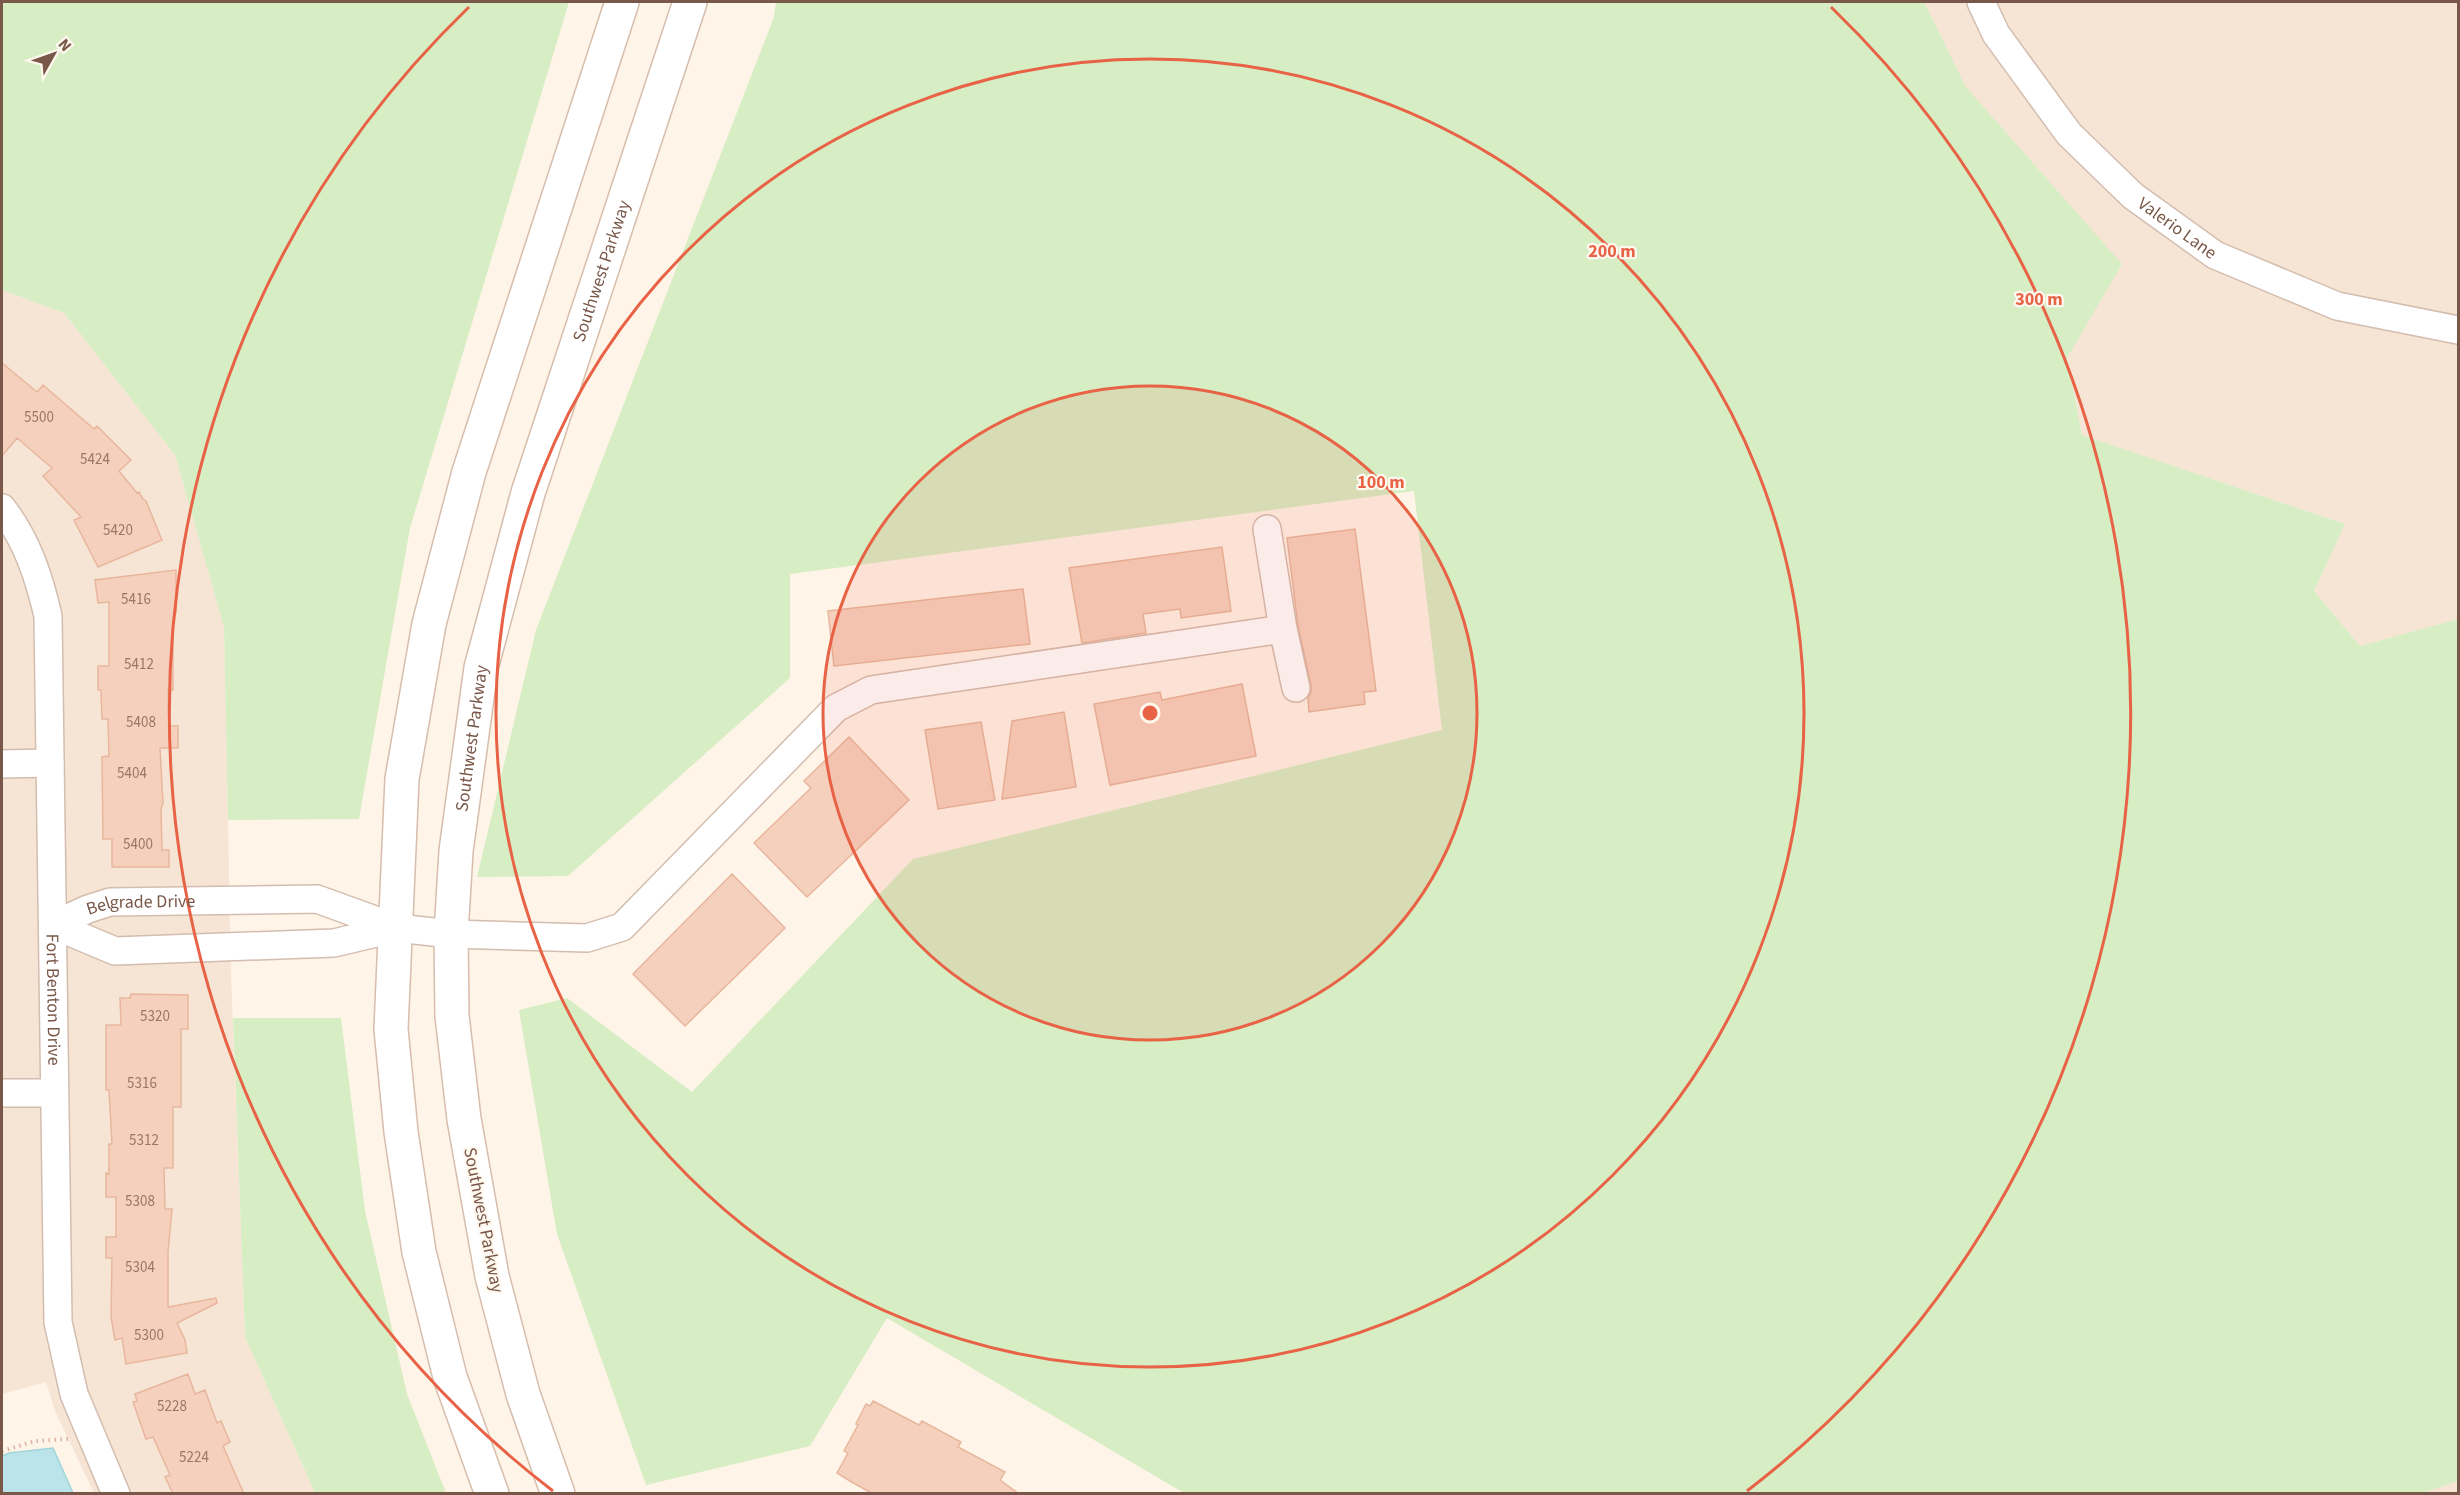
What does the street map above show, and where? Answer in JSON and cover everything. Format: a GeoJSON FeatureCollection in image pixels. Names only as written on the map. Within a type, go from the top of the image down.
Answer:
{"type":"FeatureCollection","features":[{"type":"Feature","properties":{"kind":"main road"},"geometry":{"type":"LineString","coordinates":[[492,1494],[450,1377],[419,1252],[401,1132],[391,1029],[402,779],[429,624],[469,472],[622,2]]}},
{"type":"Feature","properties":{"kind":"main road","name":"Southwest Parkway"},"geometry":{"type":"LineString","coordinates":[[558,1494],[523,1394],[492,1276],[464,1119],[452,1016],[451,934],[456,851],[481,668],[528,493],[690,2]]}},
{"type":"Feature","properties":{"kind":"street","name":"Valerio Lane"},"geometry":{"type":"LineString","coordinates":[[1981,2],[1996,34],[2069,134],[2133,196],[2215,255],[2337,306],[2458,330]]}},
{"type":"Feature","properties":{"kind":"street","name":"Fort Benton Drive"},"geometry":{"type":"LineString","coordinates":[[2,508],[29,552],[40,580],[48,616],[58,1322],[74,1394],[116,1494]]}},
{"type":"Feature","properties":{"kind":"street"},"geometry":{"type":"LineString","coordinates":[[1267,529],[1283,629],[1296,688]]}},
{"type":"Feature","properties":{"kind":"street","name":"Belgrade Drive"},"geometry":{"type":"LineString","coordinates":[[53,925],[110,902],[317,899],[397,928],[451,934],[587,938],[622,927],[836,708],[872,690],[1283,629]]}},
{"type":"Feature","properties":{"kind":"street"},"geometry":{"type":"LineString","coordinates":[[2,764],[50,763]]}},
{"type":"Feature","properties":{"kind":"street","name":"Belgrade Drive"},"geometry":{"type":"LineString","coordinates":[[53,925],[115,951],[334,944],[397,928]]}},
{"type":"Feature","properties":{"kind":"street"},"geometry":{"type":"LineString","coordinates":[[2,1093],[54,1093]]}},
{"type":"Feature","properties":{"kind":"path"},"geometry":{"type":"LineString","coordinates":[[2,1451],[35,1441],[70,1438]]}},
{"type":"Feature","properties":{"kind":"shaded area"},"geometry":{"type":"Polygon","coordinates":[[[1924,2],[2458,2],[2458,619],[2360,646],[2314,591],[2345,524],[2082,435],[2067,358],[2121,264],[1966,87],[1924,2]]]}},
{"type":"Feature","properties":{"kind":"shaded area"},"geometry":{"type":"Polygon","coordinates":[[[2,290],[64,313],[175,455],[224,627],[231,974],[245,1337],[315,1493],[94,1493],[55,1411],[46,1382],[2,1394],[2,290]]]}},
{"type":"Feature","properties":{"kind":"shaded area"},"geometry":{"type":"Polygon","coordinates":[[[2458,1481],[2458,1493],[2419,1493],[2458,1481]]]}},
{"type":"Feature","properties":{"kind":"green space"},"geometry":{"type":"Polygon","coordinates":[[[2,2],[569,2],[410,528],[359,819],[228,820],[224,627],[175,455],[64,313],[2,290],[2,2]]]}},
{"type":"Feature","properties":{"kind":"green space"},"geometry":{"type":"Polygon","coordinates":[[[776,2],[1924,2],[1966,87],[2122,264],[2067,358],[2082,435],[2345,524],[2314,591],[2360,646],[2458,619],[2458,1481],[2419,1494],[1184,1493],[887,1318],[810,1446],[646,1485],[557,1234],[519,1010],[567,998],[692,1092],[913,859],[1442,730],[1414,491],[790,574],[790,678],[568,876],[477,877],[536,630],[774,17],[776,2]]]}},
{"type":"Feature","properties":{"kind":"green space"},"geometry":{"type":"Polygon","coordinates":[[[233,1018],[341,1018],[365,1211],[407,1394],[446,1493],[315,1493],[245,1337],[233,1018]]]}},
{"type":"Feature","properties":{"kind":"water"},"geometry":{"type":"Polygon","coordinates":[[[53,1448],[73,1493],[2,1493],[2,1456],[9,1453],[53,1448]]]}},
{"type":"Feature","properties":{"kind":"building"},"geometry":{"type":"Polygon","coordinates":[[[2,363],[37,392],[43,385],[94,429],[97,426],[131,460],[119,471],[146,501],[162,540],[98,567],[74,520],[81,517],[43,476],[52,468],[17,438],[2,456],[2,363]]]}},
{"type":"Feature","properties":{"kind":"building"},"geometry":{"type":"Polygon","coordinates":[[[1355,529],[1376,691],[1364,692],[1365,704],[1309,712],[1308,698],[1311,685],[1298,626],[1287,538],[1355,529]]]}},
{"type":"Feature","properties":{"kind":"building"},"geometry":{"type":"Polygon","coordinates":[[[1222,547],[1231,611],[1181,618],[1180,609],[1143,614],[1146,633],[1082,643],[1069,568],[1222,547]]]}},
{"type":"Feature","properties":{"kind":"building"},"geometry":{"type":"Polygon","coordinates":[[[176,570],[176,613],[173,617],[173,690],[168,690],[169,726],[178,726],[178,748],[160,748],[163,803],[161,809],[162,850],[169,850],[169,867],[112,867],[112,839],[103,839],[102,757],[109,756],[108,719],[102,719],[101,690],[98,690],[98,666],[109,666],[109,602],[98,603],[95,580],[176,570]]]}},
{"type":"Feature","properties":{"kind":"building"},"geometry":{"type":"Polygon","coordinates":[[[1023,589],[1030,644],[834,666],[828,611],[1023,589]]]}},
{"type":"Feature","properties":{"kind":"building"},"geometry":{"type":"Polygon","coordinates":[[[1242,684],[1256,756],[1110,785],[1094,704],[1160,692],[1162,700],[1242,684]]]}},
{"type":"Feature","properties":{"kind":"building"},"geometry":{"type":"Polygon","coordinates":[[[1064,712],[1076,787],[1002,799],[1012,721],[1064,712]]]}},
{"type":"Feature","properties":{"kind":"building"},"geometry":{"type":"Polygon","coordinates":[[[981,722],[995,800],[938,809],[925,730],[981,722]]]}},
{"type":"Feature","properties":{"kind":"building"},"geometry":{"type":"Polygon","coordinates":[[[849,737],[909,800],[807,897],[754,843],[811,788],[804,781],[849,737]]]}},
{"type":"Feature","properties":{"kind":"building"},"geometry":{"type":"Polygon","coordinates":[[[732,874],[785,928],[685,1026],[633,974],[732,874]]]}},
{"type":"Feature","properties":{"kind":"building"},"geometry":{"type":"Polygon","coordinates":[[[131,994],[188,995],[188,1029],[181,1029],[181,1107],[173,1107],[173,1168],[164,1168],[165,1209],[172,1209],[168,1252],[168,1307],[216,1298],[217,1303],[177,1323],[185,1340],[187,1353],[126,1364],[122,1338],[115,1340],[111,1317],[112,1258],[106,1258],[106,1237],[116,1237],[116,1197],[106,1197],[109,1144],[112,1144],[109,1090],[106,1090],[106,1025],[121,1025],[120,998],[130,998],[131,994]]]}},
{"type":"Feature","properties":{"kind":"building"},"geometry":{"type":"Polygon","coordinates":[[[188,1374],[195,1394],[205,1390],[217,1423],[221,1421],[230,1442],[223,1446],[244,1494],[173,1494],[165,1477],[170,1475],[153,1437],[146,1439],[133,1402],[137,1401],[135,1394],[188,1374]]]}},
{"type":"Feature","properties":{"kind":"building"},"geometry":{"type":"Polygon","coordinates":[[[873,1401],[919,1425],[922,1421],[961,1442],[958,1447],[1005,1472],[1000,1480],[1019,1494],[873,1494],[837,1473],[848,1453],[844,1451],[866,1404],[870,1406],[873,1401]]]}}]}
